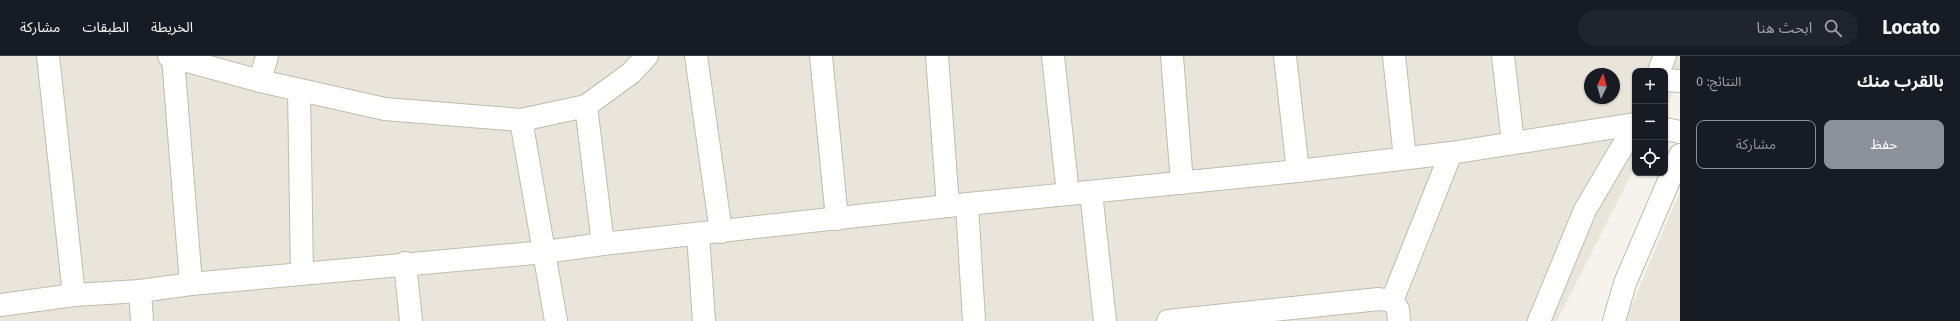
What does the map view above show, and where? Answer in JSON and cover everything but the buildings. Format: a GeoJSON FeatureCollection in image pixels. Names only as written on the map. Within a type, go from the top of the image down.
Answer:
{"type":"FeatureCollection","features":[{"type":"Feature","properties":{"kind":"street"},"geometry":{"type":"LineString","coordinates":[[48,56],[74,295]]}},
{"type":"Feature","properties":{"kind":"street"},"geometry":{"type":"LineString","coordinates":[[260,81],[267,56]]}},
{"type":"Feature","properties":{"kind":"street"},"geometry":{"type":"LineString","coordinates":[[191,284],[171,57],[260,81],[385,109],[521,120],[586,106],[631,73],[647,56]]}},
{"type":"Feature","properties":{"kind":"street"},"geometry":{"type":"LineString","coordinates":[[696,56],[721,232]]}},
{"type":"Feature","properties":{"kind":"street"},"geometry":{"type":"LineString","coordinates":[[820,56],[837,219]]}},
{"type":"Feature","properties":{"kind":"street"},"geometry":{"type":"LineString","coordinates":[[937,56],[974,321]]}},
{"type":"Feature","properties":{"kind":"street"},"geometry":{"type":"LineString","coordinates":[[1053,56],[1068,194]]}},
{"type":"Feature","properties":{"kind":"street"},"geometry":{"type":"LineString","coordinates":[[1172,56],[1182,183]]}},
{"type":"Feature","properties":{"kind":"street"},"geometry":{"type":"LineString","coordinates":[[1286,56],[1298,171]]}},
{"type":"Feature","properties":{"kind":"street"},"geometry":{"type":"LineString","coordinates":[[1394,56],[1405,158]]}},
{"type":"Feature","properties":{"kind":"street"},"geometry":{"type":"LineString","coordinates":[[1503,56],[1513,143]]}},
{"type":"Feature","properties":{"kind":"street"},"geometry":{"type":"LineString","coordinates":[[1659,68],[1665,56]]}},
{"type":"Feature","properties":{"kind":"street"},"geometry":{"type":"LineString","coordinates":[[1668,80],[1680,81]]}},
{"type":"Feature","properties":{"kind":"street"},"geometry":{"type":"LineString","coordinates":[[298,90],[302,273]]}},
{"type":"Feature","properties":{"kind":"street"},"geometry":{"type":"LineString","coordinates":[[586,106],[603,244]]}},
{"type":"Feature","properties":{"kind":"street"},"geometry":{"type":"LineString","coordinates":[[521,120],[556,321]]}},
{"type":"Feature","properties":{"kind":"street"},"geometry":{"type":"LineString","coordinates":[[6,310],[74,295],[140,291],[191,284],[405,263],[545,252],[603,244],[1298,171],[1451,153],[1632,124]]}},
{"type":"Feature","properties":{"kind":"street"},"geometry":{"type":"LineString","coordinates":[[1539,321],[1585,210],[1632,129]]}},
{"type":"Feature","properties":{"kind":"street"},"geometry":{"type":"LineString","coordinates":[[1668,130],[1680,132]]}},
{"type":"Feature","properties":{"kind":"street"},"geometry":{"type":"LineString","coordinates":[[1168,321],[1379,299],[1396,311],[1451,153]]}},
{"type":"Feature","properties":{"kind":"street"},"geometry":{"type":"LineString","coordinates":[[1614,321],[1625,283],[1680,155]]}},
{"type":"Feature","properties":{"kind":"street"},"geometry":{"type":"LineString","coordinates":[[1091,192],[1105,321]]}},
{"type":"Feature","properties":{"kind":"street"},"geometry":{"type":"LineString","coordinates":[[698,235],[704,321]]}},
{"type":"Feature","properties":{"kind":"street"},"geometry":{"type":"LineString","coordinates":[[405,263],[411,321]]}},
{"type":"Feature","properties":{"kind":"street"},"geometry":{"type":"LineString","coordinates":[[140,291],[142,321]]}},
{"type":"Feature","properties":{"kind":"shaded area"},"geometry":{"type":"Polygon","coordinates":[[[0,56],[1680,56],[1680,79],[1668,102],[1668,68],[1632,68],[1632,173],[1557,321],[0,321],[0,56]]]}},
{"type":"Feature","properties":{"kind":"shaded area"},"geometry":{"type":"Polygon","coordinates":[[[1680,191],[1680,321],[1625,321],[1680,191]]]}}]}
